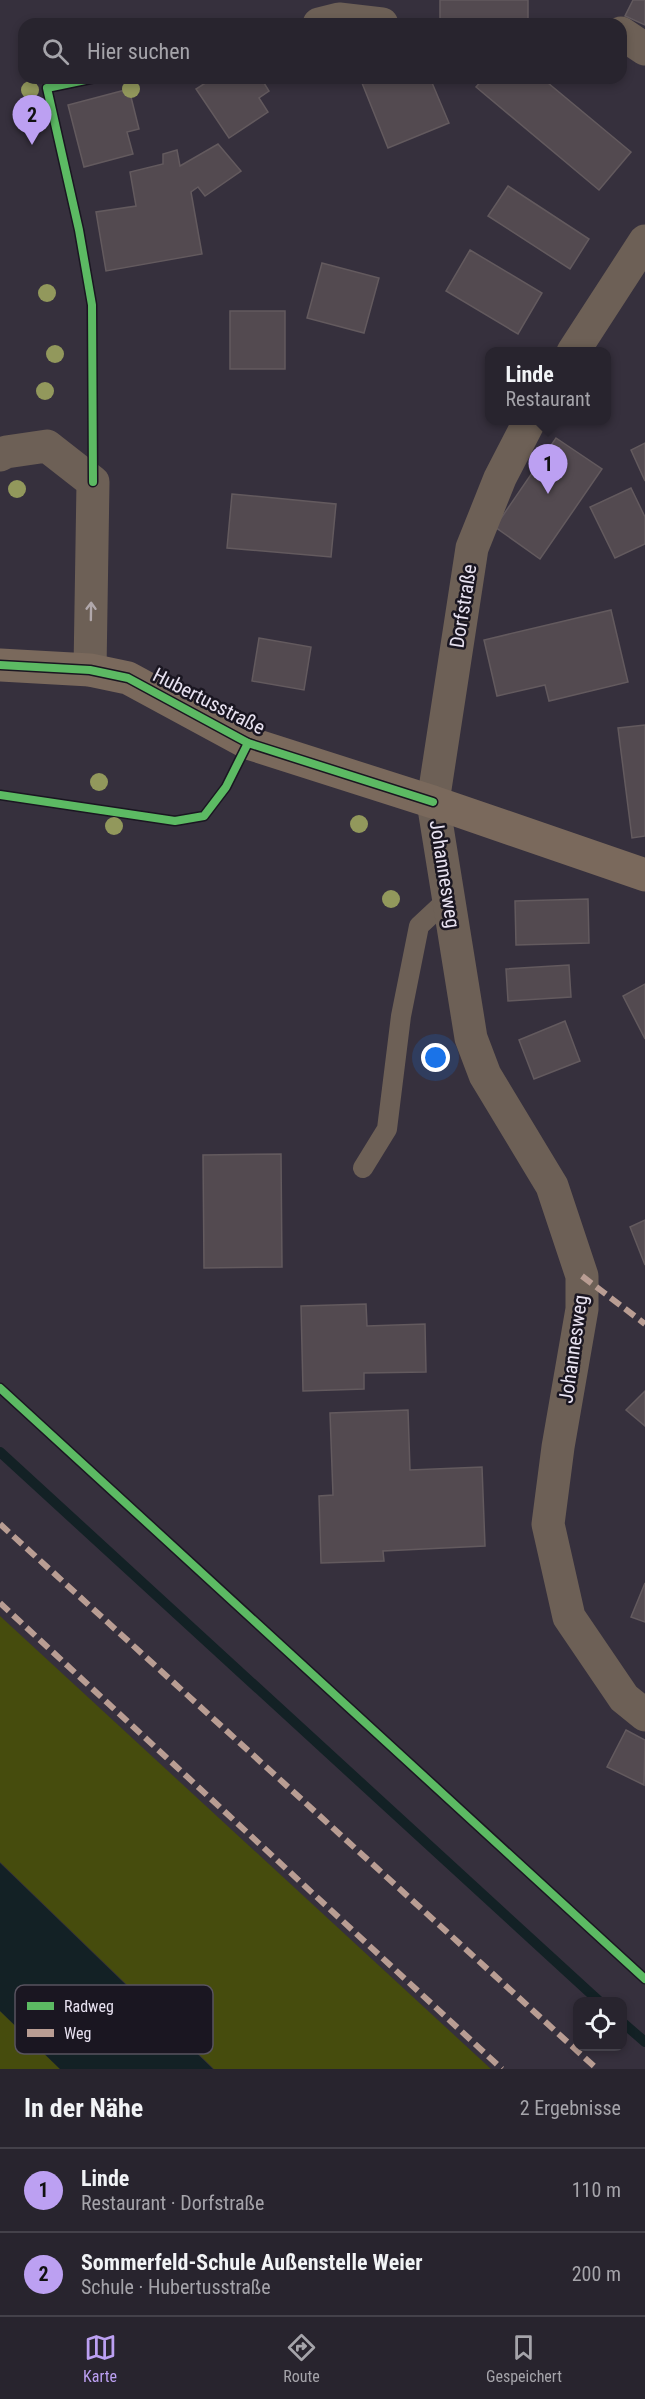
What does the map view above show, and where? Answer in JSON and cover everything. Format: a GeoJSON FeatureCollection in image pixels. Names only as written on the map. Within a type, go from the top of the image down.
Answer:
{"type":"FeatureCollection","features":[{"type":"Feature","properties":{"kind":"street"},"geometry":{"type":"LineString","coordinates":[[627,37],[645,49]]}},
{"type":"Feature","properties":{"kind":"street"},"geometry":{"type":"LineString","coordinates":[[576,347],[645,241]]}},
{"type":"Feature","properties":{"kind":"street","name":"Dorfstraße"},"geometry":{"type":"LineString","coordinates":[[433,802],[472,548],[500,478],[527,425]]}},
{"type":"Feature","properties":{"kind":"street"},"geometry":{"type":"LineString","coordinates":[[0,455],[46,446],[93,482],[90,670]]}},
{"type":"Feature","properties":{"kind":"street","name":"Hubertusstraße"},"geometry":{"type":"LineString","coordinates":[[0,666],[90,670],[128,678],[248,743],[433,802],[645,875]]}},
{"type":"Feature","properties":{"kind":"street","name":"Johannesweg"},"geometry":{"type":"LineString","coordinates":[[433,802],[471,1038],[485,1076],[552,1186],[582,1276],[582,1309],[558,1447],[548,1524],[569,1617],[624,1698],[645,1715]]}},
{"type":"Feature","properties":{"kind":"lane"},"geometry":{"type":"LineString","coordinates":[[363,1168],[387,1129],[401,1016],[419,926],[448,899]]}},
{"type":"Feature","properties":{"kind":"green space"},"geometry":{"type":"Polygon","coordinates":[[[0,1616],[491,2069],[214,2069],[198,2054],[213,2054],[213,1985],[127,1985],[0,1862],[0,1616]]]}},
{"type":"Feature","properties":{"kind":"green space"},"geometry":{"type":"Polygon","coordinates":[[[0,2011],[15,2026],[15,2054],[44,2054],[60,2069],[0,2069],[0,2011]]]}},
{"type":"Feature","properties":{"kind":"shaded area"},"geometry":{"type":"Polygon","coordinates":[[[0,1863],[126,1985],[15,1985],[15,2026],[0,2011],[0,1863]]]}},
{"type":"Feature","properties":{"kind":"shaded area"},"geometry":{"type":"Polygon","coordinates":[[[44,2054],[197,2054],[213,2069],[60,2069],[44,2054]]]}},
{"type":"Feature","properties":{"kind":"building"},"geometry":{"type":"Polygon","coordinates":[[[440,0],[528,0],[528,18],[440,18],[440,0]]]}},
{"type":"Feature","properties":{"kind":"building"},"geometry":{"type":"Polygon","coordinates":[[[633,0],[645,0],[645,25],[625,16],[633,0]]]}},
{"type":"Feature","properties":{"kind":"building"},"geometry":{"type":"Polygon","coordinates":[[[204,84],[265,84],[269,91],[259,98],[268,112],[229,138],[196,89],[204,84]]]}},
{"type":"Feature","properties":{"kind":"building"},"geometry":{"type":"Polygon","coordinates":[[[362,84],[433,84],[449,123],[388,148],[362,84]]]}},
{"type":"Feature","properties":{"kind":"building"},"geometry":{"type":"Polygon","coordinates":[[[479,84],[549,84],[631,152],[599,190],[476,87],[479,84]]]}},
{"type":"Feature","properties":{"kind":"building"},"geometry":{"type":"Polygon","coordinates":[[[129,89],[139,129],[127,132],[133,154],[84,167],[68,105],[129,89]]]}},
{"type":"Feature","properties":{"kind":"building"},"geometry":{"type":"Polygon","coordinates":[[[218,144],[241,171],[205,196],[198,187],[191,192],[202,254],[106,271],[96,212],[136,206],[130,172],[163,164],[163,154],[177,150],[180,166],[218,144]]]}},
{"type":"Feature","properties":{"kind":"building"},"geometry":{"type":"Polygon","coordinates":[[[508,186],[589,239],[570,269],[488,216],[508,186]]]}},
{"type":"Feature","properties":{"kind":"building"},"geometry":{"type":"Polygon","coordinates":[[[470,250],[542,293],[518,334],[446,291],[470,250]]]}},
{"type":"Feature","properties":{"kind":"building"},"geometry":{"type":"Polygon","coordinates":[[[322,263],[379,278],[364,333],[307,318],[322,263]]]}},
{"type":"Feature","properties":{"kind":"building"},"geometry":{"type":"Polygon","coordinates":[[[230,311],[285,311],[285,369],[230,369],[230,311]]]}},
{"type":"Feature","properties":{"kind":"building"},"geometry":{"type":"Polygon","coordinates":[[[556,438],[602,469],[540,559],[495,527],[556,438]]]}},
{"type":"Feature","properties":{"kind":"building"},"geometry":{"type":"Polygon","coordinates":[[[645,443],[645,481],[631,450],[645,443]]]}},
{"type":"Feature","properties":{"kind":"building"},"geometry":{"type":"Polygon","coordinates":[[[631,488],[645,517],[645,544],[615,558],[590,507],[631,488]]]}},
{"type":"Feature","properties":{"kind":"building"},"geometry":{"type":"Polygon","coordinates":[[[232,494],[336,504],[331,557],[227,548],[232,494]]]}},
{"type":"Feature","properties":{"kind":"building"},"geometry":{"type":"Polygon","coordinates":[[[611,610],[628,682],[549,701],[545,685],[497,696],[484,640],[611,610]]]}},
{"type":"Feature","properties":{"kind":"building"},"geometry":{"type":"Polygon","coordinates":[[[259,638],[311,647],[304,690],[252,681],[259,638]]]}},
{"type":"Feature","properties":{"kind":"building"},"geometry":{"type":"Polygon","coordinates":[[[645,725],[645,836],[632,838],[618,728],[645,725]]]}},
{"type":"Feature","properties":{"kind":"building"},"geometry":{"type":"Polygon","coordinates":[[[588,899],[589,943],[516,945],[515,901],[588,899]]]}},
{"type":"Feature","properties":{"kind":"building"},"geometry":{"type":"Polygon","coordinates":[[[569,965],[571,997],[508,1001],[506,969],[569,965]]]}},
{"type":"Feature","properties":{"kind":"building"},"geometry":{"type":"Polygon","coordinates":[[[645,984],[645,1039],[623,996],[645,984]]]}},
{"type":"Feature","properties":{"kind":"building"},"geometry":{"type":"Polygon","coordinates":[[[565,1021],[580,1061],[534,1079],[519,1040],[565,1021]]]}},
{"type":"Feature","properties":{"kind":"building"},"geometry":{"type":"Polygon","coordinates":[[[281,1154],[282,1267],[204,1268],[203,1155],[281,1154]]]}},
{"type":"Feature","properties":{"kind":"building"},"geometry":{"type":"Polygon","coordinates":[[[645,1220],[645,1265],[630,1227],[645,1220]]]}},
{"type":"Feature","properties":{"kind":"building"},"geometry":{"type":"Polygon","coordinates":[[[366,1304],[367,1326],[425,1324],[426,1372],[364,1373],[364,1389],[303,1391],[301,1306],[366,1304]]]}},
{"type":"Feature","properties":{"kind":"building"},"geometry":{"type":"Polygon","coordinates":[[[645,1391],[645,1426],[626,1410],[645,1391]]]}},
{"type":"Feature","properties":{"kind":"building"},"geometry":{"type":"Polygon","coordinates":[[[408,1410],[410,1470],[482,1467],[485,1546],[383,1551],[384,1561],[321,1563],[319,1496],[333,1495],[330,1413],[408,1410]]]}},
{"type":"Feature","properties":{"kind":"building"},"geometry":{"type":"Polygon","coordinates":[[[645,1583],[645,1622],[631,1617],[645,1583]]]}},
{"type":"Feature","properties":{"kind":"building"},"geometry":{"type":"Polygon","coordinates":[[[626,1730],[645,1740],[644,1785],[607,1767],[626,1730]]]}},
{"type":"Feature","properties":{"kind":"waterway"},"geometry":{"type":"LineString","coordinates":[[0,1452],[595,1997]]}},
{"type":"Feature","properties":{"kind":"waterway"},"geometry":{"type":"LineString","coordinates":[[627,2026],[645,2042]]}},
{"type":"Feature","properties":{"kind":"marked path"},"geometry":{"type":"LineString","coordinates":[[582,1276],[645,1324]]}},
{"type":"Feature","properties":{"kind":"marked path"},"geometry":{"type":"LineString","coordinates":[[0,1524],[597,2069]]}},
{"type":"Feature","properties":{"kind":"marked path"},"geometry":{"type":"LineString","coordinates":[[0,1603],[502,2069]]}},
{"type":"Feature","properties":{"kind":"cycle path"},"geometry":{"type":"LineString","coordinates":[[66,84],[47,88],[79,230],[92,305],[93,482]]}},
{"type":"Feature","properties":{"kind":"cycle path"},"geometry":{"type":"LineString","coordinates":[[0,665],[90,670],[128,678],[248,743],[433,802]]}},
{"type":"Feature","properties":{"kind":"cycle path"},"geometry":{"type":"LineString","coordinates":[[0,795],[175,821],[204,816],[226,787],[248,743]]}},
{"type":"Feature","properties":{"kind":"cycle path"},"geometry":{"type":"LineString","coordinates":[[0,1388],[645,1979]]}},
{"type":"Feature","properties":{"kind":"place","name":"Sommerfeld-Schule Außenstelle Weier"},"geometry":{"type":"Point","coordinates":[32,145]}},
{"type":"Feature","properties":{"kind":"place","name":"Linde"},"geometry":{"type":"Point","coordinates":[548,494]}}]}
